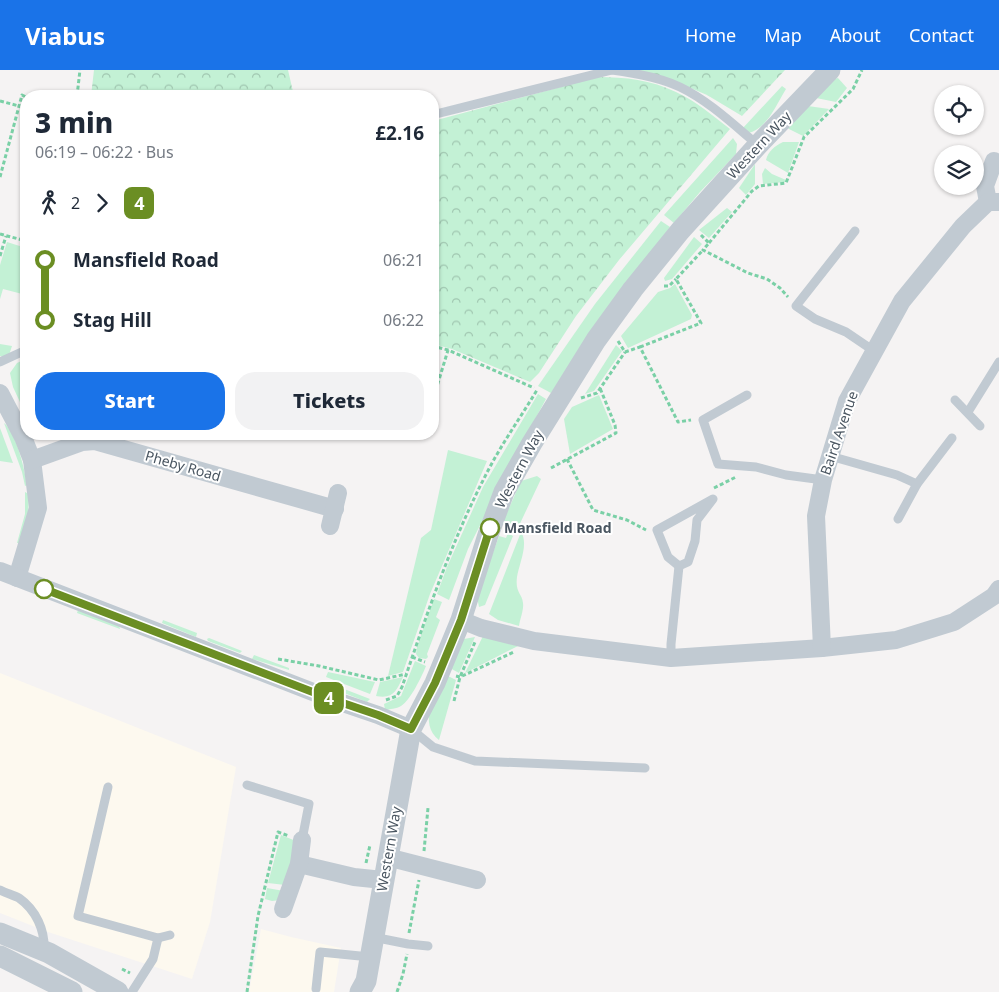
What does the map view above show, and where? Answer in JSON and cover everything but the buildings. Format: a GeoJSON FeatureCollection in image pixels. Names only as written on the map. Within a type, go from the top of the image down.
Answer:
{"type":"FeatureCollection","features":[{"type":"Feature","properties":{"kind":"street","name":"Western Way"},"geometry":{"type":"LineString","coordinates":[[365,988],[411,729],[435,683],[461,620],[504,492],[596,340],[633,289],[680,231],[758,145],[830,70]]}},
{"type":"Feature","properties":{"kind":"street","name":"Baird Avenue"},"geometry":{"type":"LineString","coordinates":[[822,648],[816,516],[823,480],[847,401],[902,301],[963,226],[993,202],[985,186],[997,160]]}},
{"type":"Feature","properties":{"kind":"street"},"geometry":{"type":"LineString","coordinates":[[0,393],[4,412],[20,433]]}},
{"type":"Feature","properties":{"kind":"street"},"geometry":{"type":"LineString","coordinates":[[17,578],[38,508],[32,460],[24,440]]}},
{"type":"Feature","properties":{"kind":"street","name":"Pheby Road"},"geometry":{"type":"LineString","coordinates":[[32,460],[82,442],[95,441],[336,501],[330,526]]}},
{"type":"Feature","properties":{"kind":"street"},"geometry":{"type":"LineString","coordinates":[[0,571],[411,729]]}},
{"type":"Feature","properties":{"kind":"street"},"geometry":{"type":"LineString","coordinates":[[461,620],[482,628],[537,642],[672,658],[822,648],[896,640],[954,622],[997,595]]}},
{"type":"Feature","properties":{"kind":"street"},"geometry":{"type":"LineString","coordinates":[[283,908],[299,864],[302,840]]}},
{"type":"Feature","properties":{"kind":"street"},"geometry":{"type":"LineString","coordinates":[[387,858],[477,880]]}},
{"type":"Feature","properties":{"kind":"street"},"geometry":{"type":"LineString","coordinates":[[299,864],[354,877],[383,880]]}},
{"type":"Feature","properties":{"kind":"street"},"geometry":{"type":"LineString","coordinates":[[0,933],[44,950],[86,972],[118,992]]}},
{"type":"Feature","properties":{"kind":"street"},"geometry":{"type":"LineString","coordinates":[[0,948],[24,941]]}},
{"type":"Feature","properties":{"kind":"street"},"geometry":{"type":"LineString","coordinates":[[44,950],[49,980]]}},
{"type":"Feature","properties":{"kind":"street"},"geometry":{"type":"LineString","coordinates":[[0,956],[72,992]]}},
{"type":"Feature","properties":{"kind":"lane"},"geometry":{"type":"LineString","coordinates":[[439,113],[612,70],[655,78],[680,87],[705,103],[758,145]]}},
{"type":"Feature","properties":{"kind":"lane"},"geometry":{"type":"LineString","coordinates":[[855,231],[796,306],[815,320],[846,332],[874,351]]}},
{"type":"Feature","properties":{"kind":"lane"},"geometry":{"type":"LineString","coordinates":[[0,362],[20,353]]}},
{"type":"Feature","properties":{"kind":"lane"},"geometry":{"type":"LineString","coordinates":[[968,412],[999,362]]}},
{"type":"Feature","properties":{"kind":"lane"},"geometry":{"type":"LineString","coordinates":[[747,395],[703,420],[718,464],[756,467],[786,475],[823,480]]}},
{"type":"Feature","properties":{"kind":"lane"},"geometry":{"type":"LineString","coordinates":[[956,400],[980,426]]}},
{"type":"Feature","properties":{"kind":"lane"},"geometry":{"type":"LineString","coordinates":[[898,519],[917,484],[952,438]]}},
{"type":"Feature","properties":{"kind":"lane"},"geometry":{"type":"LineString","coordinates":[[830,456],[897,475],[917,484]]}},
{"type":"Feature","properties":{"kind":"lane"},"geometry":{"type":"LineString","coordinates":[[713,499],[697,520],[695,541],[688,562],[679,566],[668,557],[658,530],[713,499]]}},
{"type":"Feature","properties":{"kind":"lane"},"geometry":{"type":"LineString","coordinates":[[672,658],[671,644],[679,566]]}},
{"type":"Feature","properties":{"kind":"lane"},"geometry":{"type":"LineString","coordinates":[[411,729],[433,747],[475,762],[646,768]]}},
{"type":"Feature","properties":{"kind":"lane"},"geometry":{"type":"LineString","coordinates":[[247,785],[308,804],[302,840]]}},
{"type":"Feature","properties":{"kind":"lane"},"geometry":{"type":"LineString","coordinates":[[108,787],[78,916],[158,938],[170,934]]}},
{"type":"Feature","properties":{"kind":"lane"},"geometry":{"type":"LineString","coordinates":[[0,890],[19,898],[38,918],[44,939],[44,950]]}},
{"type":"Feature","properties":{"kind":"lane"},"geometry":{"type":"LineString","coordinates":[[132,992],[153,959],[158,938]]}},
{"type":"Feature","properties":{"kind":"lane"},"geometry":{"type":"LineString","coordinates":[[316,989],[320,952],[408,944],[428,946]]}},
{"type":"Feature","properties":{"kind":"path"},"geometry":{"type":"LineString","coordinates":[[78,90],[80,70]]}},
{"type":"Feature","properties":{"kind":"path"},"geometry":{"type":"LineString","coordinates":[[664,286],[669,286],[703,250],[752,191],[760,186],[786,184],[804,137],[853,89],[862,70]]}},
{"type":"Feature","properties":{"kind":"path"},"geometry":{"type":"LineString","coordinates":[[0,101],[19,106]]}},
{"type":"Feature","properties":{"kind":"path"},"geometry":{"type":"LineString","coordinates":[[0,177],[20,102]]}},
{"type":"Feature","properties":{"kind":"path"},"geometry":{"type":"LineString","coordinates":[[695,230],[708,243]]}},
{"type":"Feature","properties":{"kind":"path"},"geometry":{"type":"LineString","coordinates":[[0,234],[20,240]]}},
{"type":"Feature","properties":{"kind":"path"},"geometry":{"type":"LineString","coordinates":[[0,256],[6,236]]}},
{"type":"Feature","properties":{"kind":"path"},"geometry":{"type":"LineString","coordinates":[[703,250],[748,274],[767,279],[780,288],[796,306]]}},
{"type":"Feature","properties":{"kind":"path"},"geometry":{"type":"LineString","coordinates":[[578,399],[597,392],[625,352],[701,322],[676,279]]}},
{"type":"Feature","properties":{"kind":"path"},"geometry":{"type":"LineString","coordinates":[[616,338],[625,352]]}},
{"type":"Feature","properties":{"kind":"path"},"geometry":{"type":"LineString","coordinates":[[640,347],[678,422],[703,420]]}},
{"type":"Feature","properties":{"kind":"path"},"geometry":{"type":"LineString","coordinates":[[384,701],[397,696],[407,674],[444,568],[476,495],[492,463],[535,389],[439,348]]}},
{"type":"Feature","properties":{"kind":"path"},"geometry":{"type":"LineString","coordinates":[[439,380],[448,350]]}},
{"type":"Feature","properties":{"kind":"path"},"geometry":{"type":"LineString","coordinates":[[551,468],[616,432],[600,388]]}},
{"type":"Feature","properties":{"kind":"path"},"geometry":{"type":"LineString","coordinates":[[567,459],[593,510],[627,520],[645,530],[658,530]]}},
{"type":"Feature","properties":{"kind":"path"},"geometry":{"type":"LineString","coordinates":[[703,505],[699,495],[756,467]]}},
{"type":"Feature","properties":{"kind":"path"},"geometry":{"type":"LineString","coordinates":[[454,701],[460,677],[482,628]]}},
{"type":"Feature","properties":{"kind":"path"},"geometry":{"type":"LineString","coordinates":[[460,677],[537,642]]}},
{"type":"Feature","properties":{"kind":"path"},"geometry":{"type":"LineString","coordinates":[[273,659],[319,666],[379,680],[407,674]]}},
{"type":"Feature","properties":{"kind":"path"},"geometry":{"type":"LineString","coordinates":[[423,859],[428,808]]}},
{"type":"Feature","properties":{"kind":"path"},"geometry":{"type":"LineString","coordinates":[[247,992],[258,916],[278,832],[302,840]]}},
{"type":"Feature","properties":{"kind":"path"},"geometry":{"type":"LineString","coordinates":[[409,937],[420,873]]}},
{"type":"Feature","properties":{"kind":"path"},"geometry":{"type":"LineString","coordinates":[[397,992],[407,952]]}},
{"type":"Feature","properties":{"kind":"shaded area"},"geometry":{"type":"Polygon","coordinates":[[[0,673],[236,767],[210,922],[192,979],[48,932],[0,913],[0,673]]]}},
{"type":"Feature","properties":{"kind":"shaded area"},"geometry":{"type":"Polygon","coordinates":[[[261,929],[341,948],[334,992],[249,992],[261,929]]]}},
{"type":"Feature","properties":{"kind":"green space"},"geometry":{"type":"Polygon","coordinates":[[[94,70],[288,70],[293,90],[92,90],[94,70]]]}},
{"type":"Feature","properties":{"kind":"green space"},"geometry":{"type":"Polygon","coordinates":[[[637,70],[785,70],[742,116],[707,95],[681,84],[637,70]]]}},
{"type":"Feature","properties":{"kind":"green space"},"geometry":{"type":"Polygon","coordinates":[[[598,77],[638,80],[667,88],[704,109],[730,129],[619,260],[576,316],[539,373],[530,382],[452,349],[439,346],[439,119],[598,77]]]}},
{"type":"Feature","properties":{"kind":"green space"},"geometry":{"type":"Polygon","coordinates":[[[838,78],[847,88],[836,102],[816,98],[834,79],[838,78]]]}},
{"type":"Feature","properties":{"kind":"green space"},"geometry":{"type":"Polygon","coordinates":[[[782,86],[786,89],[766,122],[755,131],[748,133],[742,129],[782,86]]]}},
{"type":"Feature","properties":{"kind":"green space"},"geometry":{"type":"Polygon","coordinates":[[[808,106],[829,109],[803,136],[786,126],[808,106]]]}},
{"type":"Feature","properties":{"kind":"green space"},"geometry":{"type":"Polygon","coordinates":[[[733,138],[737,144],[736,154],[674,223],[664,215],[733,138]]]}},
{"type":"Feature","properties":{"kind":"green space"},"geometry":{"type":"Polygon","coordinates":[[[783,142],[799,142],[788,173],[766,160],[772,149],[783,142]]]}},
{"type":"Feature","properties":{"kind":"green space"},"geometry":{"type":"Polygon","coordinates":[[[755,164],[755,184],[746,195],[739,188],[755,164]]]}},
{"type":"Feature","properties":{"kind":"green space"},"geometry":{"type":"Polygon","coordinates":[[[765,168],[772,174],[786,180],[785,182],[763,184],[762,174],[765,168]]]}},
{"type":"Feature","properties":{"kind":"green space"},"geometry":{"type":"Polygon","coordinates":[[[727,208],[732,212],[709,238],[699,230],[727,208]]]}},
{"type":"Feature","properties":{"kind":"green space"},"geometry":{"type":"Polygon","coordinates":[[[661,221],[670,227],[551,393],[538,386],[595,304],[661,221]]]}},
{"type":"Feature","properties":{"kind":"green space"},"geometry":{"type":"Polygon","coordinates":[[[694,237],[702,244],[672,279],[665,281],[664,278],[694,237]]]}},
{"type":"Feature","properties":{"kind":"green space"},"geometry":{"type":"Polygon","coordinates":[[[7,242],[20,246],[20,293],[3,289],[0,299],[0,265],[7,242]]]}},
{"type":"Feature","properties":{"kind":"green space"},"geometry":{"type":"Polygon","coordinates":[[[675,284],[692,315],[691,319],[628,348],[621,336],[658,292],[675,284]]]}},
{"type":"Feature","properties":{"kind":"green space"},"geometry":{"type":"Polygon","coordinates":[[[0,344],[12,346],[8,358],[0,356],[0,344]]]}},
{"type":"Feature","properties":{"kind":"green space"},"geometry":{"type":"Polygon","coordinates":[[[616,345],[622,351],[594,391],[585,394],[616,345]]]}},
{"type":"Feature","properties":{"kind":"green space"},"geometry":{"type":"Polygon","coordinates":[[[20,362],[20,402],[13,387],[10,373],[20,362]]]}},
{"type":"Feature","properties":{"kind":"green space"},"geometry":{"type":"Polygon","coordinates":[[[538,394],[546,399],[468,549],[449,600],[437,594],[447,567],[483,487],[538,394]]]}},
{"type":"Feature","properties":{"kind":"green space"},"geometry":{"type":"Polygon","coordinates":[[[599,395],[613,429],[570,454],[564,419],[572,407],[599,395]]]}},
{"type":"Feature","properties":{"kind":"green space"},"geometry":{"type":"Polygon","coordinates":[[[4,423],[12,434],[22,461],[27,485],[25,486],[22,472],[4,423]]]}},
{"type":"Feature","properties":{"kind":"green space"},"geometry":{"type":"Polygon","coordinates":[[[0,428],[13,463],[0,461],[0,428]]]}},
{"type":"Feature","properties":{"kind":"green space"},"geometry":{"type":"Polygon","coordinates":[[[448,450],[487,461],[430,594],[403,672],[388,676],[421,538],[431,530],[448,450]]]}},
{"type":"Feature","properties":{"kind":"green space"},"geometry":{"type":"Polygon","coordinates":[[[537,476],[541,479],[516,532],[502,524],[521,481],[537,476]]]}},
{"type":"Feature","properties":{"kind":"green space"},"geometry":{"type":"Polygon","coordinates":[[[25,492],[29,494],[28,518],[19,543],[17,543],[25,514],[25,492]]]}},
{"type":"Feature","properties":{"kind":"green space"},"geometry":{"type":"Polygon","coordinates":[[[521,532],[524,548],[517,582],[523,606],[519,626],[498,620],[489,614],[521,532]]]}},
{"type":"Feature","properties":{"kind":"green space"},"geometry":{"type":"Polygon","coordinates":[[[508,533],[513,536],[485,605],[479,607],[477,597],[499,536],[506,538],[508,533]]]}},
{"type":"Feature","properties":{"kind":"green space"},"geometry":{"type":"Polygon","coordinates":[[[434,599],[442,602],[436,617],[440,620],[427,654],[428,657],[426,659],[419,658],[416,654],[417,647],[434,599]]]}},
{"type":"Feature","properties":{"kind":"green space"},"geometry":{"type":"Polygon","coordinates":[[[78,610],[119,625],[120,629],[77,613],[78,610]]]}},
{"type":"Feature","properties":{"kind":"green space"},"geometry":{"type":"Polygon","coordinates":[[[163,620],[197,633],[196,637],[162,623],[163,620]]]}},
{"type":"Feature","properties":{"kind":"green space"},"geometry":{"type":"Polygon","coordinates":[[[483,636],[518,646],[465,673],[483,636]]]}},
{"type":"Feature","properties":{"kind":"green space"},"geometry":{"type":"Polygon","coordinates":[[[475,637],[459,673],[448,667],[464,639],[475,637]]]}},
{"type":"Feature","properties":{"kind":"green space"},"geometry":{"type":"Polygon","coordinates":[[[209,638],[242,651],[240,653],[208,641],[207,639],[209,638]]]}},
{"type":"Feature","properties":{"kind":"green space"},"geometry":{"type":"Polygon","coordinates":[[[254,655],[289,668],[289,670],[252,659],[254,655]]]}},
{"type":"Feature","properties":{"kind":"green space"},"geometry":{"type":"Polygon","coordinates":[[[415,661],[426,666],[412,694],[401,706],[385,710],[384,704],[401,696],[415,661]]]}},
{"type":"Feature","properties":{"kind":"green space"},"geometry":{"type":"Polygon","coordinates":[[[328,672],[375,682],[370,694],[326,677],[328,672]]]}},
{"type":"Feature","properties":{"kind":"green space"},"geometry":{"type":"Polygon","coordinates":[[[442,673],[456,680],[439,740],[433,733],[429,717],[432,698],[442,673]]]}},
{"type":"Feature","properties":{"kind":"green space"},"geometry":{"type":"Polygon","coordinates":[[[403,677],[394,693],[382,697],[376,696],[380,682],[403,677]]]}},
{"type":"Feature","properties":{"kind":"green space"},"geometry":{"type":"Polygon","coordinates":[[[326,682],[370,699],[367,702],[326,686],[326,682]]]}},
{"type":"Feature","properties":{"kind":"green space"},"geometry":{"type":"Polygon","coordinates":[[[281,835],[296,841],[285,885],[268,883],[281,835]]]}},
{"type":"Feature","properties":{"kind":"green space"},"geometry":{"type":"Polygon","coordinates":[[[267,888],[284,891],[280,900],[272,901],[265,899],[267,888]]]}},
{"type":"Feature","properties":{"kind":"bus line","name":"4"},"geometry":{"type":"LineString","coordinates":[[44,589],[411,729],[435,683],[461,620],[490,528]]}},
{"type":"Feature","properties":{"kind":"place","name":"Mansfield Road"},"geometry":{"type":"Point","coordinates":[490,528]}}]}
